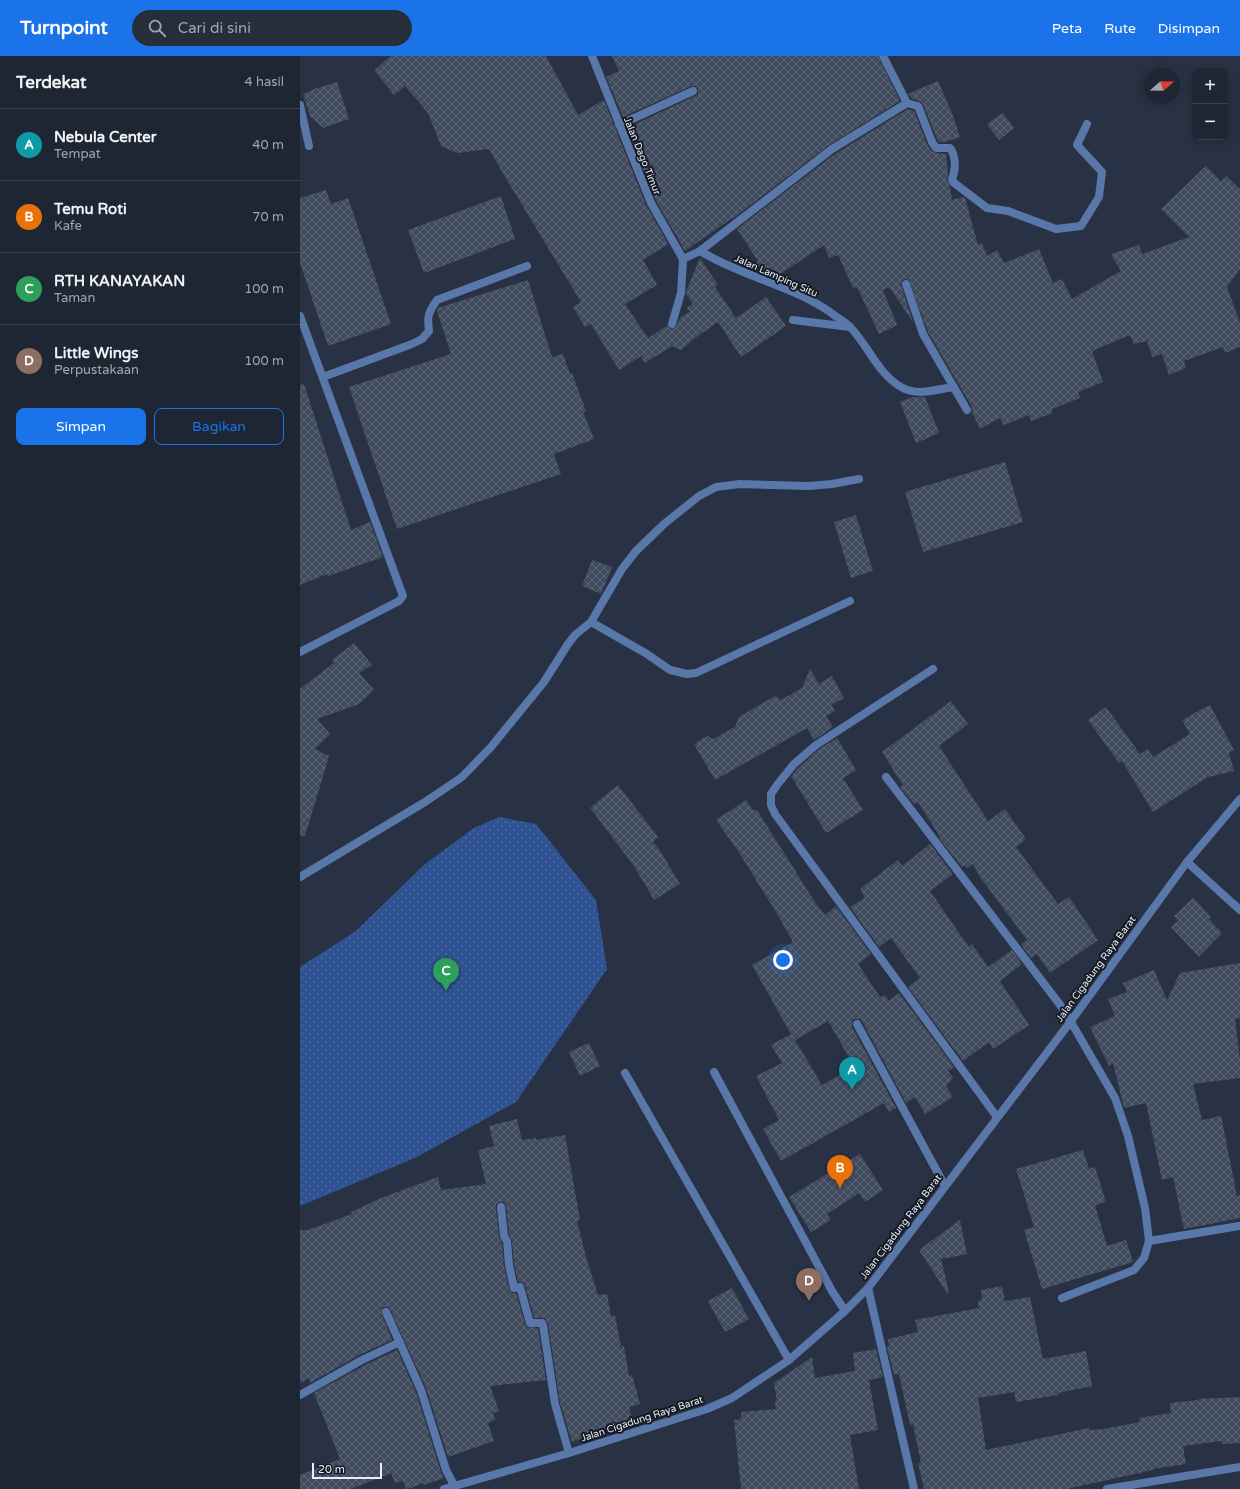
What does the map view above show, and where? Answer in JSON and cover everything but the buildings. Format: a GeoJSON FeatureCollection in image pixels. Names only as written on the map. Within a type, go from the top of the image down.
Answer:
{"type":"FeatureCollection","features":[{"type":"Feature","properties":{"kind":"street","name":"Jalan Dago Timur"},"geometry":{"type":"LineString","coordinates":[[592,56],[651,203],[683,259]]}},
{"type":"Feature","properties":{"kind":"street"},"geometry":{"type":"LineString","coordinates":[[883,56],[906,103]]}},
{"type":"Feature","properties":{"kind":"street"},"geometry":{"type":"LineString","coordinates":[[619,125],[694,91]]}},
{"type":"Feature","properties":{"kind":"street"},"geometry":{"type":"LineString","coordinates":[[672,324],[680,293],[683,259],[700,251],[832,149],[906,103],[918,106],[932,142],[936,148],[950,148],[954,153],[953,182],[987,208],[1008,211],[1056,229],[1081,226],[1099,197],[1102,172],[1077,145],[1086,124]]}},
{"type":"Feature","properties":{"kind":"street"},"geometry":{"type":"LineString","coordinates":[[300,105],[310,146]]}},
{"type":"Feature","properties":{"kind":"street","name":"Jalan Lamping Situ"},"geometry":{"type":"LineString","coordinates":[[700,251],[711,258],[794,292],[829,311],[850,327],[891,380],[902,388],[917,393],[954,387]]}},
{"type":"Feature","properties":{"kind":"street"},"geometry":{"type":"LineString","coordinates":[[323,377],[422,339],[429,332],[427,318],[437,300],[527,266]]}},
{"type":"Feature","properties":{"kind":"street"},"geometry":{"type":"LineString","coordinates":[[906,284],[923,334],[967,410]]}},
{"type":"Feature","properties":{"kind":"street"},"geometry":{"type":"LineString","coordinates":[[300,316],[403,596],[399,601],[300,652]]}},
{"type":"Feature","properties":{"kind":"street"},"geometry":{"type":"LineString","coordinates":[[793,320],[850,327]]}},
{"type":"Feature","properties":{"kind":"street"},"geometry":{"type":"LineString","coordinates":[[300,877],[425,802],[462,777],[492,747],[544,682],[575,635],[591,622],[622,569],[636,551],[664,524],[699,496],[716,488],[740,484],[809,486],[832,484],[859,479]]}},
{"type":"Feature","properties":{"kind":"street"},"geometry":{"type":"LineString","coordinates":[[591,622],[647,654],[670,670],[687,674],[696,673],[850,601]]}},
{"type":"Feature","properties":{"kind":"street"},"geometry":{"type":"LineString","coordinates":[[933,669],[816,745],[794,764],[777,785],[771,794],[771,805],[775,814],[997,1117]]}},
{"type":"Feature","properties":{"kind":"street"},"geometry":{"type":"LineString","coordinates":[[886,777],[1071,1021],[1115,1098],[1121,1114],[1128,1136],[1141,1191],[1149,1241],[1144,1258],[1134,1270],[1062,1298]]}},
{"type":"Feature","properties":{"kind":"street","name":"Jalan Cigadung Raya Barat"},"geometry":{"type":"LineString","coordinates":[[444,1489],[569,1453],[707,1409],[732,1398],[790,1360],[845,1311],[868,1288],[944,1186],[1071,1021],[1187,862],[1240,798]]}},
{"type":"Feature","properties":{"kind":"street"},"geometry":{"type":"LineString","coordinates":[[1187,862],[1240,910]]}},
{"type":"Feature","properties":{"kind":"street"},"geometry":{"type":"LineString","coordinates":[[857,1024],[944,1186]]}},
{"type":"Feature","properties":{"kind":"street"},"geometry":{"type":"LineString","coordinates":[[714,1072],[832,1290],[845,1311]]}},
{"type":"Feature","properties":{"kind":"street"},"geometry":{"type":"LineString","coordinates":[[625,1073],[790,1360]]}},
{"type":"Feature","properties":{"kind":"street"},"geometry":{"type":"LineString","coordinates":[[501,1207],[504,1236],[507,1241],[509,1265],[514,1288],[520,1287],[530,1323],[542,1323],[543,1325],[555,1404],[569,1453]]}},
{"type":"Feature","properties":{"kind":"street"},"geometry":{"type":"LineString","coordinates":[[1149,1241],[1239,1226]]}},
{"type":"Feature","properties":{"kind":"street"},"geometry":{"type":"LineString","coordinates":[[868,1288],[914,1489]]}},
{"type":"Feature","properties":{"kind":"street"},"geometry":{"type":"LineString","coordinates":[[386,1312],[421,1390],[446,1470],[454,1485]]}},
{"type":"Feature","properties":{"kind":"street"},"geometry":{"type":"LineString","coordinates":[[300,1395],[362,1360],[400,1342]]}},
{"type":"Feature","properties":{"kind":"street"},"geometry":{"type":"LineString","coordinates":[[1106,1489],[1240,1467]]}},
{"type":"Feature","properties":{"kind":"shaded area"},"geometry":{"type":"Polygon","coordinates":[[[499,817],[536,824],[596,900],[607,969],[516,1102],[417,1157],[300,1206],[300,967],[356,931],[425,864],[474,828],[499,817]]]}},
{"type":"Feature","properties":{"kind":"place","name":"RTH KANAYAKAN"},"geometry":{"type":"Point","coordinates":[446,991]}},
{"type":"Feature","properties":{"kind":"place","name":"Nebula Center"},"geometry":{"type":"Point","coordinates":[852,1090]}},
{"type":"Feature","properties":{"kind":"place","name":"Temu Roti"},"geometry":{"type":"Point","coordinates":[840,1188]}},
{"type":"Feature","properties":{"kind":"place","name":"Little Wings"},"geometry":{"type":"Point","coordinates":[809,1301]}}]}
